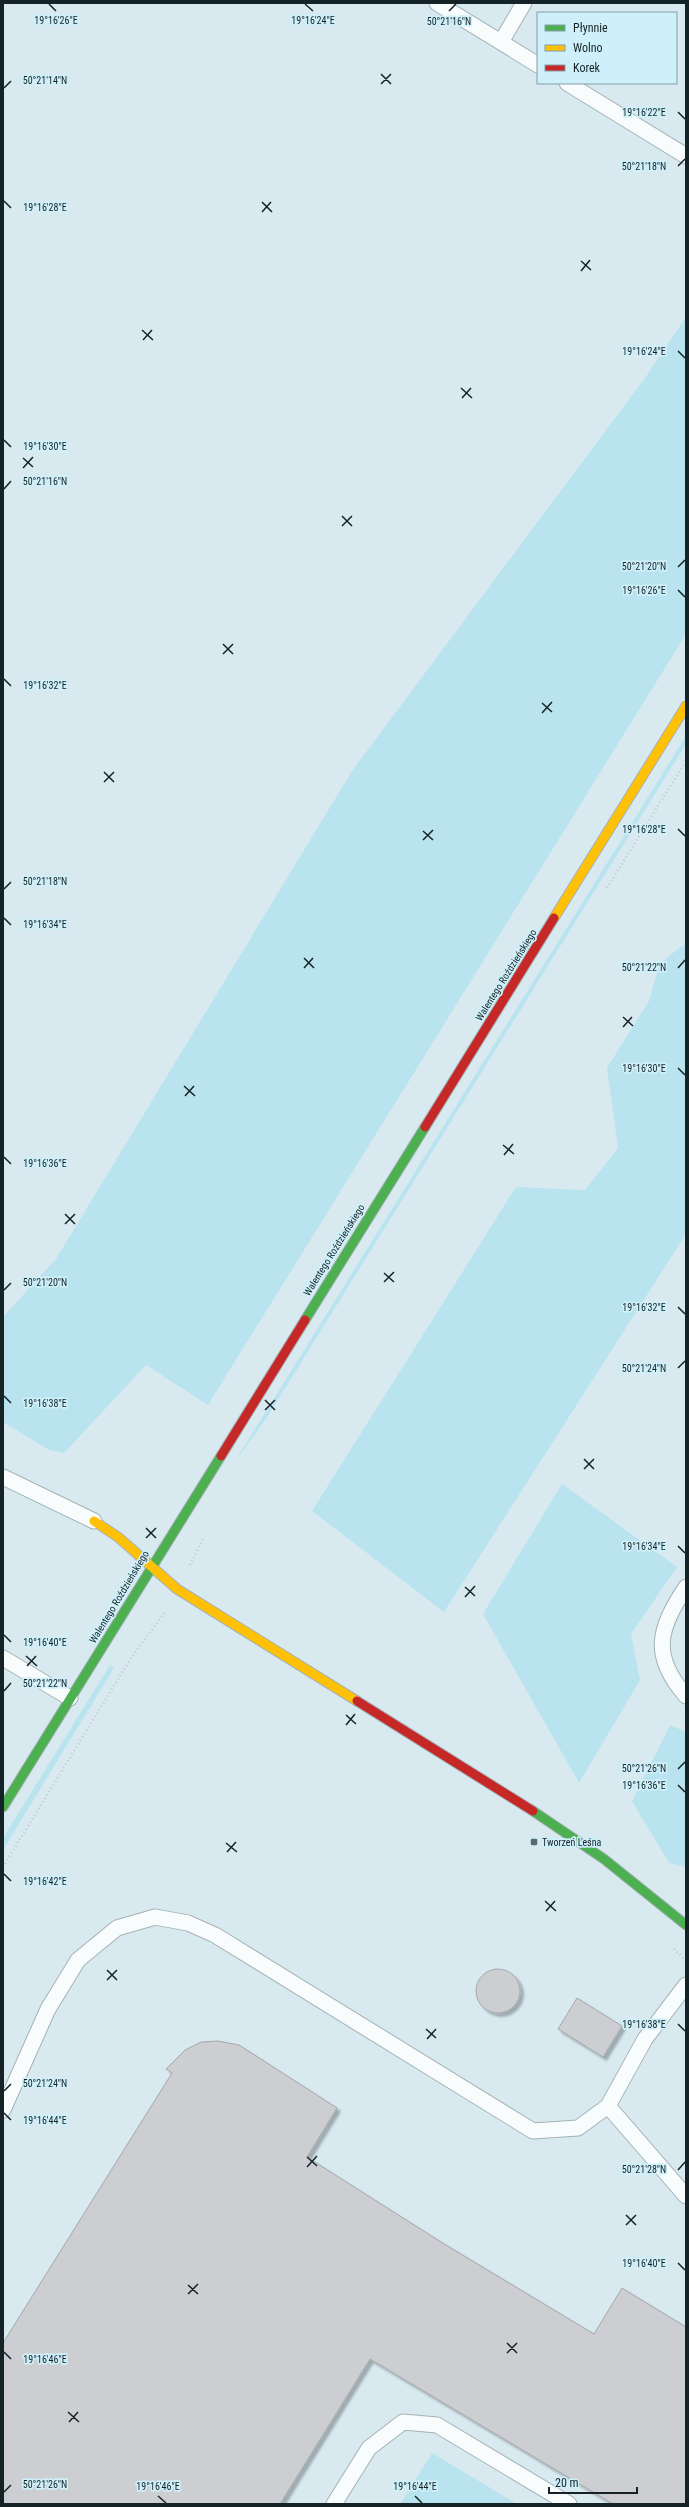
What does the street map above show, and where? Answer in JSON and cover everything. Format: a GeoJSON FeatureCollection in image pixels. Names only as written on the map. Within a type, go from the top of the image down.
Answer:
{"type":"FeatureCollection","features":[{"type":"Feature","properties":{"kind":"street","name":"Walentego Roździeńskiego"},"geometry":{"type":"LineString","coordinates":[[3,1807],[151,1566],[686,706]]}},
{"type":"Feature","properties":{"kind":"street"},"geometry":{"type":"LineString","coordinates":[[94,1521],[118,1537],[177,1589],[556,1826],[604,1859],[686,1925]]}},
{"type":"Feature","properties":{"kind":"lane"},"geometry":{"type":"LineString","coordinates":[[437,3],[537,64]]}},
{"type":"Feature","properties":{"kind":"lane"},"geometry":{"type":"LineString","coordinates":[[501,42],[524,3]]}},
{"type":"Feature","properties":{"kind":"lane"},"geometry":{"type":"LineString","coordinates":[[569,84],[686,156]]}},
{"type":"Feature","properties":{"kind":"lane"},"geometry":{"type":"LineString","coordinates":[[3,1477],[94,1521]]}},
{"type":"Feature","properties":{"kind":"lane"},"geometry":{"type":"LineString","coordinates":[[686,1587],[668,1614],[661,1636],[666,1664],[676,1684],[686,1696]]}},
{"type":"Feature","properties":{"kind":"lane"},"geometry":{"type":"LineString","coordinates":[[3,1658],[70,1698]]}},
{"type":"Feature","properties":{"kind":"lane"},"geometry":{"type":"LineString","coordinates":[[3,2110],[48,2010],[78,1960],[118,1928],[155,1917],[188,1924],[216,1935],[533,2131],[578,2128],[608,2106],[645,2039],[686,1985]]}},
{"type":"Feature","properties":{"kind":"lane"},"geometry":{"type":"LineString","coordinates":[[608,2106],[686,2196]]}},
{"type":"Feature","properties":{"kind":"lane"},"geometry":{"type":"LineString","coordinates":[[334,2504],[369,2448],[404,2422],[437,2425],[569,2504]]}},
{"type":"Feature","properties":{"kind":"path"},"geometry":{"type":"LineString","coordinates":[[3,1867],[131,1658],[160,1621]]}},
{"type":"Feature","properties":{"kind":"shaded area"},"geometry":{"type":"Polygon","coordinates":[[[686,317],[686,634],[208,1405],[146,1365],[64,1453],[49,1450],[3,1422],[3,1317],[56,1259],[352,771],[645,378],[686,317]]]}},
{"type":"Feature","properties":{"kind":"shaded area"},"geometry":{"type":"Polygon","coordinates":[[[686,736],[686,744],[266,1419],[234,1463],[686,736]]]}},
{"type":"Feature","properties":{"kind":"shaded area"},"geometry":{"type":"Polygon","coordinates":[[[686,943],[686,1234],[444,1612],[312,1511],[516,1187],[585,1190],[618,1148],[607,1068],[649,1001],[660,963],[686,943]]]}},
{"type":"Feature","properties":{"kind":"shaded area"},"geometry":{"type":"Polygon","coordinates":[[[562,1484],[677,1567],[631,1634],[640,1680],[579,1783],[483,1614],[562,1484]]]}},
{"type":"Feature","properties":{"kind":"shaded area"},"geometry":{"type":"Polygon","coordinates":[[[110,1665],[114,1668],[3,1850],[3,1838],[110,1665]]]}},
{"type":"Feature","properties":{"kind":"shaded area"},"geometry":{"type":"Polygon","coordinates":[[[670,1725],[686,1732],[686,1867],[669,1863],[632,1801],[670,1725]]]}},
{"type":"Feature","properties":{"kind":"shaded area"},"geometry":{"type":"Polygon","coordinates":[[[432,2453],[517,2504],[400,2504],[432,2453]]]}},
{"type":"Feature","properties":{"kind":"building"},"geometry":{"type":"Polygon","coordinates":[[[498,1969],[510,1973],[516,1979],[520,1991],[516,2003],[510,2009],[498,2013],[486,2009],[480,2003],[476,1991],[480,1979],[486,1973],[498,1969]]]}},
{"type":"Feature","properties":{"kind":"building"},"geometry":{"type":"Polygon","coordinates":[[[577,1998],[622,2026],[603,2057],[558,2029],[577,1998]]]}},
{"type":"Feature","properties":{"kind":"building"},"geometry":{"type":"Polygon","coordinates":[[[218,2041],[239,2045],[337,2108],[307,2157],[441,2242],[594,2334],[622,2288],[686,2327],[686,2504],[613,2504],[370,2359],[280,2504],[3,2504],[3,2343],[172,2073],[166,2069],[185,2050],[201,2042],[218,2041]]]}},
{"type":"Feature","properties":{"kind":"traffic: fast"},"geometry":{"type":"LineString","coordinates":[[305,1320],[425,1127]]}},
{"type":"Feature","properties":{"kind":"traffic: fast"},"geometry":{"type":"LineString","coordinates":[[3,1807],[221,1456]]}},
{"type":"Feature","properties":{"kind":"traffic: fast"},"geometry":{"type":"LineString","coordinates":[[533,1811],[604,1859],[686,1925]]}},
{"type":"Feature","properties":{"kind":"traffic: slow"},"geometry":{"type":"LineString","coordinates":[[554,918],[686,706]]}},
{"type":"Feature","properties":{"kind":"traffic: slow"},"geometry":{"type":"LineString","coordinates":[[94,1521],[118,1537],[177,1589],[357,1701]]}},
{"type":"Feature","properties":{"kind":"traffic: jam"},"geometry":{"type":"LineString","coordinates":[[425,1127],[554,918]]}},
{"type":"Feature","properties":{"kind":"traffic: jam"},"geometry":{"type":"LineString","coordinates":[[221,1456],[305,1320]]}},
{"type":"Feature","properties":{"kind":"traffic: jam"},"geometry":{"type":"LineString","coordinates":[[357,1701],[533,1811]]}},
{"type":"Feature","properties":{"kind":"place","name":"Tworzeń Leśna"},"geometry":{"type":"Point","coordinates":[534,1842]}}]}
